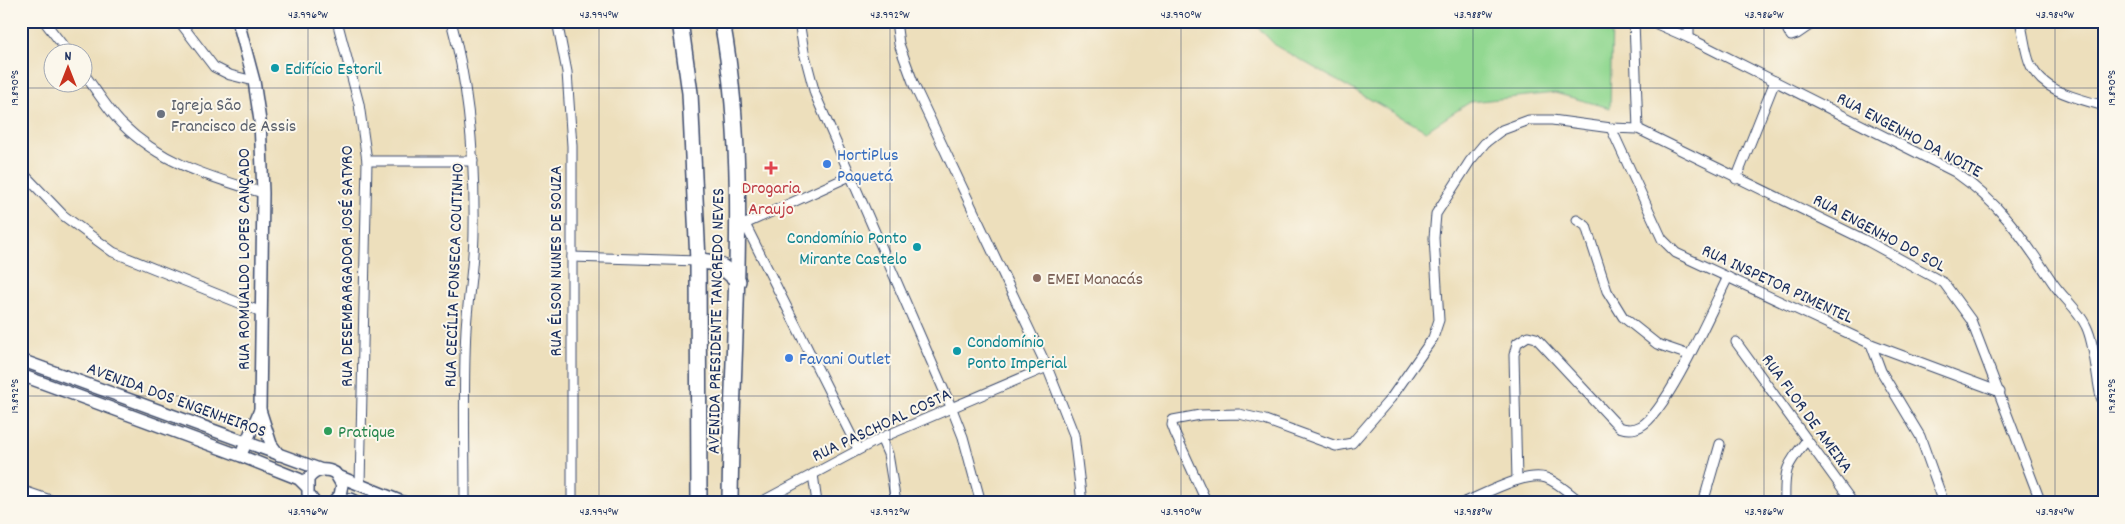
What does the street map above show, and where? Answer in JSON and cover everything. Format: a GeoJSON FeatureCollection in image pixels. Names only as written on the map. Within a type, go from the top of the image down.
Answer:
{"type":"FeatureCollection","features":[{"type":"Feature","properties":{"kind":"main road","name":"AVENIDA PRESIDENTE TANCREDO NEVES"},"geometry":{"type":"LineString","coordinates":[[680,21],[690,93],[698,260],[699,503]]}},
{"type":"Feature","properties":{"kind":"main road","name":"AVENIDA PRESIDENTE TANCREDO NEVES"},"geometry":{"type":"LineString","coordinates":[[722,21],[734,112],[741,224],[731,429],[730,503]]}},
{"type":"Feature","properties":{"kind":"main road"},"geometry":{"type":"LineString","coordinates":[[698,260],[711,261],[724,266],[738,280]]}},
{"type":"Feature","properties":{"kind":"street"},"geometry":{"type":"LineString","coordinates":[[44,21],[60,42]]}},
{"type":"Feature","properties":{"kind":"street"},"geometry":{"type":"LineString","coordinates":[[179,21],[214,67],[230,75],[254,81]]}},
{"type":"Feature","properties":{"kind":"street","name":"RUA ROMUALDO LOPES CANÇADO"},"geometry":{"type":"LineString","coordinates":[[238,21],[254,81],[260,121],[262,193],[260,410],[271,444],[278,455]]}},
{"type":"Feature","properties":{"kind":"street","name":"RUA DESEMBARGADOR JOSÉ SATYRO"},"geometry":{"type":"LineString","coordinates":[[337,21],[359,104],[367,161],[360,485]]}},
{"type":"Feature","properties":{"kind":"street","name":"RUA CECÍLIA FONSECA COUTINHO"},"geometry":{"type":"LineString","coordinates":[[451,21],[460,52],[469,107],[473,161],[474,232],[466,330],[465,503]]}},
{"type":"Feature","properties":{"kind":"street","name":"RUA ÉLSON NUNES DE SOUZA"},"geometry":{"type":"LineString","coordinates":[[557,21],[567,72],[572,146],[572,503]]}},
{"type":"Feature","properties":{"kind":"street"},"geometry":{"type":"LineString","coordinates":[[799,21],[804,52],[815,94],[952,409],[963,437],[981,503]]}},
{"type":"Feature","properties":{"kind":"street"},"geometry":{"type":"LineString","coordinates":[[896,21],[899,44],[914,85],[1047,367],[1074,435],[1082,503]]}},
{"type":"Feature","properties":{"kind":"street"},"geometry":{"type":"LineString","coordinates":[[1207,503],[1175,433],[1172,425],[1174,420],[1200,415],[1239,414],[1265,420],[1336,446],[1352,443],[1391,398],[1433,338],[1439,320],[1434,238],[1436,214],[1470,160],[1485,142],[1502,130],[1529,120],[1552,120],[1611,128],[1638,129],[1634,21]]}},
{"type":"Feature","properties":{"kind":"street","name":"RUA ENGENHO DA NOITE"},"geometry":{"type":"LineString","coordinates":[[1650,21],[1689,38],[1955,172],[1982,191],[2015,226],[2052,282],[2076,308],[2087,327],[2100,397],[2104,404]]}},
{"type":"Feature","properties":{"kind":"street"},"geometry":{"type":"LineString","coordinates":[[1689,21],[1689,38]]}},
{"type":"Feature","properties":{"kind":"street"},"geometry":{"type":"LineString","coordinates":[[1788,21],[1788,31],[1791,36],[1816,21]]}},
{"type":"Feature","properties":{"kind":"street"},"geometry":{"type":"LineString","coordinates":[[2020,21],[2031,65],[2042,82],[2060,92],[2104,106]]}},
{"type":"Feature","properties":{"kind":"street"},"geometry":{"type":"LineString","coordinates":[[2101,21],[2104,35]]}},
{"type":"Feature","properties":{"kind":"street"},"geometry":{"type":"LineString","coordinates":[[1736,178],[1775,81]]}},
{"type":"Feature","properties":{"kind":"street"},"geometry":{"type":"LineString","coordinates":[[92,85],[122,123],[150,147],[195,172],[262,193]]}},
{"type":"Feature","properties":{"kind":"street","name":"RUA INSPETOR PIMENTEL"},"geometry":{"type":"LineString","coordinates":[[1611,128],[1662,239],[1676,253],[1871,344],[2000,392]]}},
{"type":"Feature","properties":{"kind":"street","name":"RUA ENGENHO DO SOL"},"geometry":{"type":"LineString","coordinates":[[1638,129],[1869,242],[1944,283],[1971,320],[2042,503]]}},
{"type":"Feature","properties":{"kind":"street"},"geometry":{"type":"LineString","coordinates":[[367,161],[473,161]]}},
{"type":"Feature","properties":{"kind":"street"},"geometry":{"type":"LineString","coordinates":[[850,176],[741,224],[858,449]]}},
{"type":"Feature","properties":{"kind":"street"},"geometry":{"type":"LineString","coordinates":[[23,177],[64,216],[114,252],[260,311]]}},
{"type":"Feature","properties":{"kind":"street"},"geometry":{"type":"LineString","coordinates":[[1577,220],[1586,226],[1607,292],[1623,317],[1657,344],[1689,355]]}},
{"type":"Feature","properties":{"kind":"street"},"geometry":{"type":"LineString","coordinates":[[572,256],[698,260]]}},
{"type":"Feature","properties":{"kind":"street"},"geometry":{"type":"LineString","coordinates":[[1518,480],[1514,355],[1517,343],[1523,338],[1533,336],[1540,341],[1619,427],[1626,430],[1642,426],[1651,418],[1677,379],[1728,277]]}},
{"type":"Feature","properties":{"kind":"street","name":"RUA FLOR DE AMEIXA"},"geometry":{"type":"LineString","coordinates":[[1736,342],[1853,503]]}},
{"type":"Feature","properties":{"kind":"street"},"geometry":{"type":"LineString","coordinates":[[1871,344],[1881,371],[1920,436],[1944,503]]}},
{"type":"Feature","properties":{"kind":"street","name":"AVENIDA DOS ENGENHEIROS"},"geometry":{"type":"LineString","coordinates":[[21,360],[278,455],[322,470],[331,471],[338,476]]}},
{"type":"Feature","properties":{"kind":"street","name":"RUA PASCHOAL COSTA"},"geometry":{"type":"LineString","coordinates":[[759,503],[881,438],[1047,367]]}},
{"type":"Feature","properties":{"kind":"street","name":"AVENIDA DOS ENGENHEIROS"},"geometry":{"type":"LineString","coordinates":[[21,375],[241,456],[298,479],[306,486]]}},
{"type":"Feature","properties":{"kind":"street","name":"RUA ROMUALDO LOPES CANÇADO"},"geometry":{"type":"LineString","coordinates":[[241,456],[260,410]]}},
{"type":"Feature","properties":{"kind":"street"},"geometry":{"type":"LineString","coordinates":[[881,438],[888,454],[896,503]]}},
{"type":"Feature","properties":{"kind":"street"},"geometry":{"type":"LineString","coordinates":[[1785,503],[1784,477],[1787,468],[1807,440]]}},
{"type":"Feature","properties":{"kind":"street"},"geometry":{"type":"LineString","coordinates":[[1703,503],[1720,444]]}},
{"type":"Feature","properties":{"kind":"street"},"geometry":{"type":"LineString","coordinates":[[312,501],[306,486],[311,475],[322,470]]}},
{"type":"Feature","properties":{"kind":"street"},"geometry":{"type":"LineString","coordinates":[[813,474],[817,503]]}},
{"type":"Feature","properties":{"kind":"street"},"geometry":{"type":"LineString","coordinates":[[338,476],[405,503]]}},
{"type":"Feature","properties":{"kind":"street"},"geometry":{"type":"LineString","coordinates":[[335,501],[342,485],[338,476]]}},
{"type":"Feature","properties":{"kind":"street"},"geometry":{"type":"LineString","coordinates":[[1463,503],[1518,480],[1533,477],[1546,478],[1582,503]]}},
{"type":"Feature","properties":{"kind":"street"},"geometry":{"type":"LineString","coordinates":[[21,490],[59,503]]}},
{"type":"Feature","properties":{"kind":"street"},"geometry":{"type":"LineString","coordinates":[[335,501],[351,499],[359,503]]}},
{"type":"Feature","properties":{"kind":"green space"},"geometry":{"type":"Polygon","coordinates":[[[1252,21],[1612,21],[1610,108],[1555,93],[1470,102],[1426,131],[1276,46],[1252,21]]]}},
{"type":"Feature","properties":{"kind":"place","name":"Edifício Estoril"},"geometry":{"type":"Point","coordinates":[275,68]}},
{"type":"Feature","properties":{"kind":"place","name":"Igreja São Francisco de Assis"},"geometry":{"type":"Point","coordinates":[161,114]}},
{"type":"Feature","properties":{"kind":"place","name":"HortiPlus Paquetá"},"geometry":{"type":"Point","coordinates":[827,164]}},
{"type":"Feature","properties":{"kind":"place","name":"Drogaria Araujo"},"geometry":{"type":"Point","coordinates":[771,168]}},
{"type":"Feature","properties":{"kind":"place","name":"Condomínio Ponto Mirante Castelo"},"geometry":{"type":"Point","coordinates":[917,247]}},
{"type":"Feature","properties":{"kind":"place","name":"EMEI Manacás"},"geometry":{"type":"Point","coordinates":[1037,278]}},
{"type":"Feature","properties":{"kind":"place","name":"Condomínio Ponto Imperial"},"geometry":{"type":"Point","coordinates":[957,351]}},
{"type":"Feature","properties":{"kind":"place","name":"Favani Outlet"},"geometry":{"type":"Point","coordinates":[789,358]}},
{"type":"Feature","properties":{"kind":"place","name":"Pratique"},"geometry":{"type":"Point","coordinates":[328,431]}}]}
